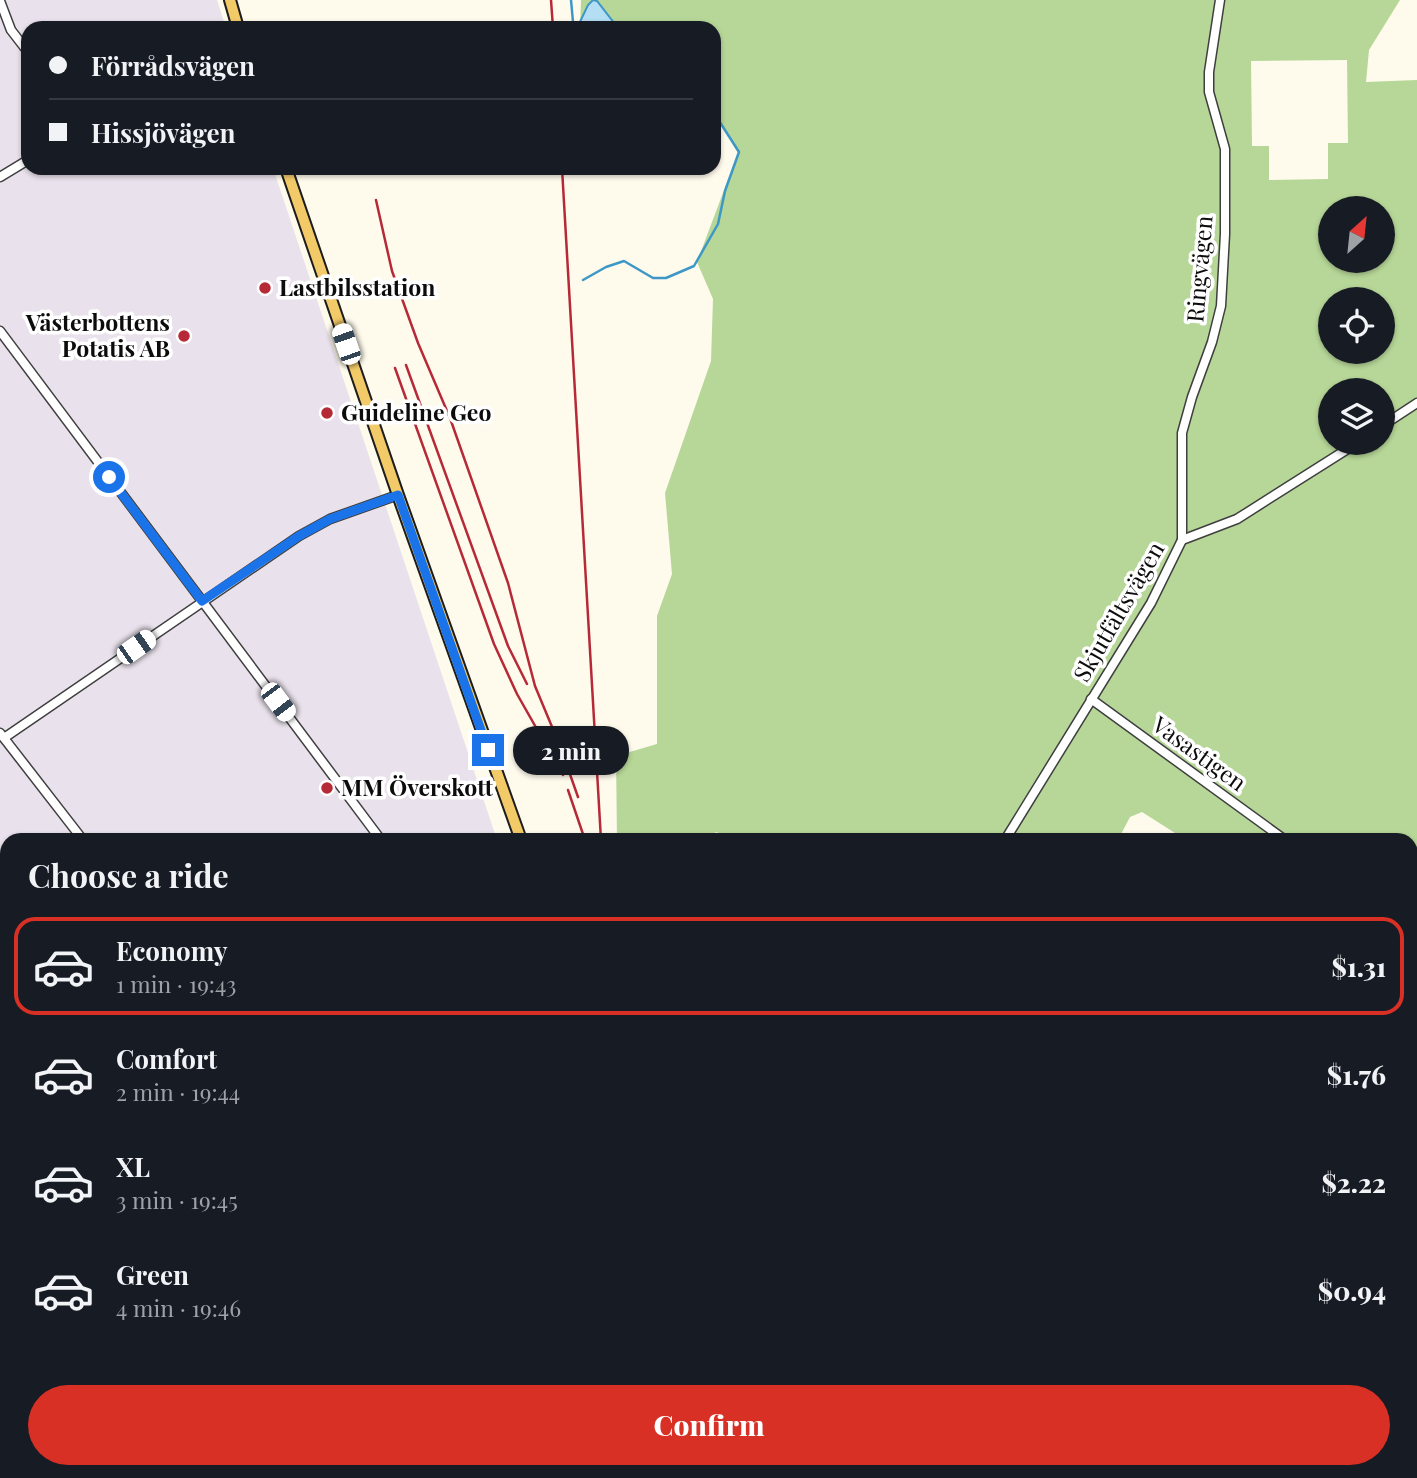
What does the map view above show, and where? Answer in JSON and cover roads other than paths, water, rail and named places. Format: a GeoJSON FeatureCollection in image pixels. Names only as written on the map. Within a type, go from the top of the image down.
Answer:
{"type":"FeatureCollection","features":[{"type":"Feature","properties":{"kind":"main road"},"geometry":{"type":"LineString","coordinates":[[230,0],[237,21]]}},
{"type":"Feature","properties":{"kind":"main road"},"geometry":{"type":"LineString","coordinates":[[288,175],[398,495],[519,833]]}},
{"type":"Feature","properties":{"kind":"street","name":"Ringvägen"},"geometry":{"type":"LineString","coordinates":[[1182,540],[1182,433],[1221,306],[1225,234],[1225,149],[1209,92],[1212,43],[1220,0]]}},
{"type":"Feature","properties":{"kind":"street"},"geometry":{"type":"LineString","coordinates":[[0,1],[11,30],[21,43]]}},
{"type":"Feature","properties":{"kind":"street"},"geometry":{"type":"LineString","coordinates":[[0,177],[21,164]]}},
{"type":"Feature","properties":{"kind":"street"},"geometry":{"type":"LineString","coordinates":[[0,331],[376,833]]}},
{"type":"Feature","properties":{"kind":"street"},"geometry":{"type":"LineString","coordinates":[[1395,417],[1417,403]]}},
{"type":"Feature","properties":{"kind":"street","name":"Skjutfältsvägen"},"geometry":{"type":"LineString","coordinates":[[1009,833],[1151,603],[1182,540],[1237,519],[1338,455]]}},
{"type":"Feature","properties":{"kind":"street"},"geometry":{"type":"LineString","coordinates":[[78,833],[2,736],[299,536],[330,519],[398,495]]}},
{"type":"Feature","properties":{"kind":"street","name":"Vasastigen"},"geometry":{"type":"LineString","coordinates":[[1091,699],[1274,833]]}},
{"type":"Feature","properties":{"kind":"water"},"geometry":{"type":"Polygon","coordinates":[[[593,0],[597,1],[613,21],[580,21],[593,0]]]}},
{"type":"Feature","properties":{"kind":"waterway"},"geometry":{"type":"LineString","coordinates":[[571,0],[573,21]]}},
{"type":"Feature","properties":{"kind":"waterway"},"geometry":{"type":"LineString","coordinates":[[583,280],[606,267],[624,261],[653,278],[666,278],[694,266],[718,224],[725,191],[739,152],[721,124]]}},
{"type":"Feature","properties":{"kind":"railway"},"geometry":{"type":"LineString","coordinates":[[551,0],[552,21]]}},
{"type":"Feature","properties":{"kind":"railway"},"geometry":{"type":"LineString","coordinates":[[562,175],[601,833]]}},
{"type":"Feature","properties":{"kind":"railway"},"geometry":{"type":"LineString","coordinates":[[376,200],[392,271],[418,343],[450,418],[508,583],[535,686],[578,797]]}},
{"type":"Feature","properties":{"kind":"railway"},"geometry":{"type":"LineString","coordinates":[[406,365],[508,646],[527,684]]}},
{"type":"Feature","properties":{"kind":"railway"},"geometry":{"type":"LineString","coordinates":[[395,368],[494,644],[517,694],[563,775]]}},
{"type":"Feature","properties":{"kind":"railway"},"geometry":{"type":"LineString","coordinates":[[568,790],[583,833]]}},
{"type":"Feature","properties":{"kind":"place","name":"Lastbilsstation"},"geometry":{"type":"Point","coordinates":[265,288]}},
{"type":"Feature","properties":{"kind":"place","name":"Västerbottens Potatis AB"},"geometry":{"type":"Point","coordinates":[184,336]}},
{"type":"Feature","properties":{"kind":"place","name":"Guideline Geo"},"geometry":{"type":"Point","coordinates":[327,413]}},
{"type":"Feature","properties":{"kind":"place","name":"MM Överskott"},"geometry":{"type":"Point","coordinates":[327,788]}}]}
